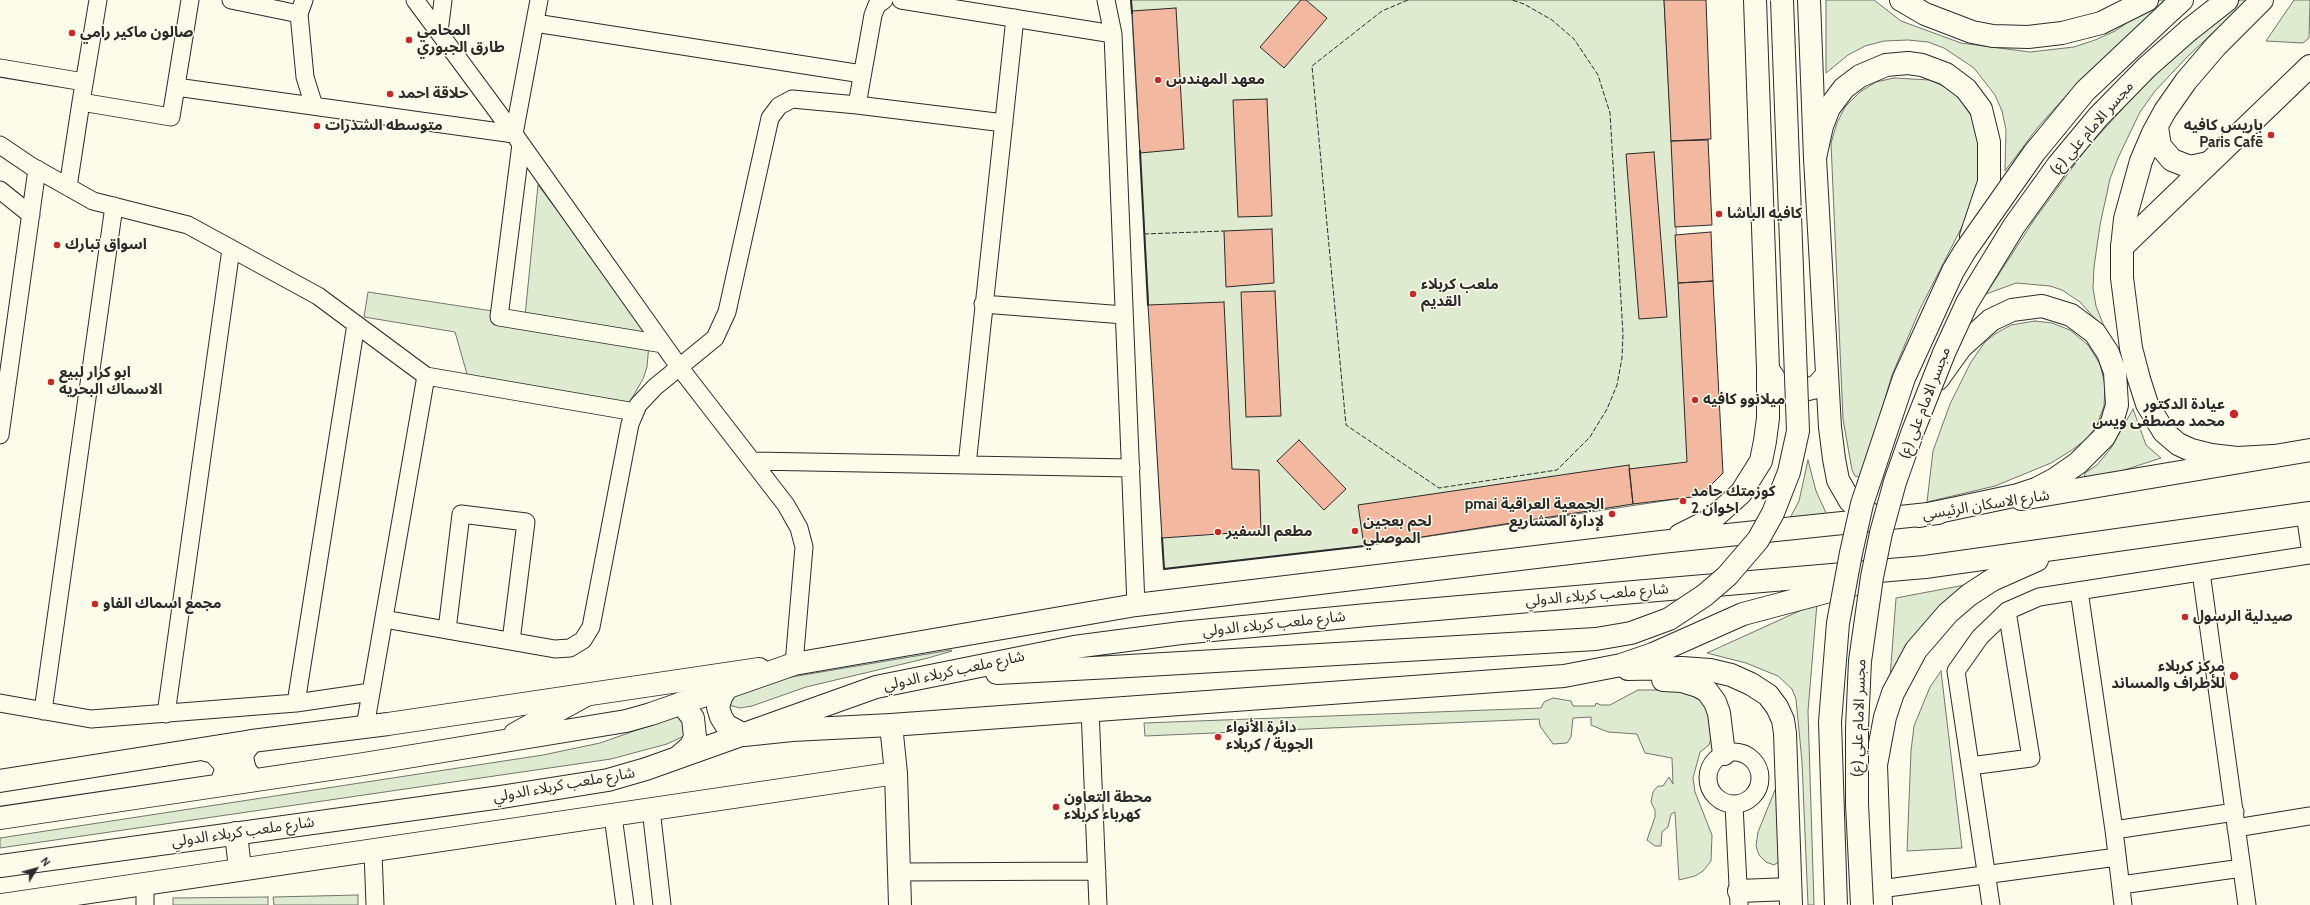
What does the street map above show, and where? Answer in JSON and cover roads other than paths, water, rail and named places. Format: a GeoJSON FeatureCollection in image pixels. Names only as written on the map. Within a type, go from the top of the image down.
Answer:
{"type":"FeatureCollection","features":[{"type":"Feature","properties":{"kind":"main road"},"geometry":{"type":"LineString","coordinates":[[1660,542],[1699,527],[1712,519],[1741,493],[1752,478],[1760,461],[1765,441],[1768,418],[1768,369],[1755,0]]}},
{"type":"Feature","properties":{"kind":"main road"},"geometry":{"type":"LineString","coordinates":[[899,682],[1017,671],[1596,639],[1631,632],[1669,619],[1705,595],[1727,576],[1748,552],[1773,513],[1789,472],[1798,431],[1782,0]]}},
{"type":"Feature","properties":{"kind":"main road"},"geometry":{"type":"LineString","coordinates":[[1809,0],[1815,158],[1830,427],[1838,480],[1843,491],[1854,505],[1869,515],[1880,518]]}},
{"type":"Feature","properties":{"kind":"main road"},"geometry":{"type":"LineString","coordinates":[[1901,0],[1925,14],[1972,32],[1993,36],[2028,37],[2062,33],[2094,25],[2147,0]]}},
{"type":"Feature","properties":{"kind":"main road","name":"مجسر الامام علي (ع)"},"geometry":{"type":"LineString","coordinates":[[1862,905],[1857,804],[1856,728],[1864,629],[1872,577],[1895,482],[1926,397],[1967,303],[1997,251],[2035,196],[2098,117],[2147,67],[2189,30],[2227,0]]}},
{"type":"Feature","properties":{"kind":"main road"},"geometry":{"type":"LineString","coordinates":[[2262,0],[2200,64],[2176,95],[2157,127],[2141,161],[2130,195],[2125,219],[2122,247],[2122,278],[2131,348],[2147,404],[2164,432],[2178,444],[2191,450],[2237,458],[2274,456]]}},
{"type":"Feature","properties":{"kind":"main road","name":"مجسر الامام علي (ع)"},"geometry":{"type":"LineString","coordinates":[[1836,905],[1831,803],[1830,716],[1838,623],[1849,560],[1862,504],[1904,378],[1953,271],[1965,250],[2058,123],[2118,58],[2177,5]]}},
{"type":"Feature","properties":{"kind":"main road"},"geometry":{"type":"LineString","coordinates":[[1815,158],[1825,116],[1836,97],[1860,76],[1876,68],[1895,64],[1922,65],[1946,74],[1966,89],[1983,115],[1988,131],[1990,159],[1986,195],[1965,250]]}},
{"type":"Feature","properties":{"kind":"main road"},"geometry":{"type":"LineString","coordinates":[[2122,247],[2310,66]]}},
{"type":"Feature","properties":{"kind":"main road"},"geometry":{"type":"LineString","coordinates":[[2157,127],[2160,146],[2172,160],[2190,167],[2208,163]]}},
{"type":"Feature","properties":{"kind":"main road"},"geometry":{"type":"LineString","coordinates":[[1919,516],[2036,489],[2078,463],[2104,437],[2112,422],[2117,405],[2115,372],[2105,347],[2089,327],[2067,313],[2034,306],[2012,310],[1991,320],[1961,347],[1926,397]]}},
{"type":"Feature","properties":{"kind":"main road"},"geometry":{"type":"LineString","coordinates":[[1768,369],[1774,380],[1784,388],[1800,391],[1816,387],[1827,375]]}},
{"type":"Feature","properties":{"kind":"main road","name":"شارع الاسكان الرئيسي"},"geometry":{"type":"LineString","coordinates":[[1660,542],[1880,518],[1919,516],[2310,450]]}},
{"type":"Feature","properties":{"kind":"main road"},"geometry":{"type":"LineString","coordinates":[[1603,670],[1653,654],[1743,614],[1783,602],[1926,567],[2307,513]]}},
{"type":"Feature","properties":{"kind":"main road","name":"شارع ملعب كربلاء الدولي"},"geometry":{"type":"LineString","coordinates":[[0,818],[221,784],[364,764],[626,721],[794,664],[1136,605],[1660,542]]}},
{"type":"Feature","properties":{"kind":"main road"},"geometry":{"type":"LineString","coordinates":[[1880,897],[1876,765],[1885,717],[1903,671],[1931,631],[1969,595],[1992,580],[2017,567],[2073,547]]}},
{"type":"Feature","properties":{"kind":"main road","name":"شارع ملعب كربلاء الدولي"},"geometry":{"type":"LineString","coordinates":[[0,866],[501,797],[594,782],[646,769],[744,735],[830,702],[876,687],[1032,654],[1181,633],[1926,567]]}},
{"type":"Feature","properties":{"kind":"main road"},"geometry":{"type":"LineString","coordinates":[[0,781],[206,750],[252,741],[365,727],[794,664]]}},
{"type":"Feature","properties":{"kind":"main road"},"geometry":{"type":"LineString","coordinates":[[735,683],[726,689],[721,697],[718,707],[721,717],[726,725],[744,735],[792,730],[891,725],[1090,709],[1564,676],[1603,670],[1682,668],[1710,670],[1731,675],[1751,684],[1768,696],[1777,707],[1783,720],[1785,733],[1791,897],[1739,898]]}},
{"type":"Feature","properties":{"kind":"main road"},"geometry":{"type":"LineString","coordinates":[[1564,676],[1682,681],[1698,686],[1707,691],[1715,702],[1721,724],[1724,754]]}},
{"type":"Feature","properties":{"kind":"main road"},"geometry":{"type":"LineString","coordinates":[[501,741],[586,695]]}},
{"type":"Feature","properties":{"kind":"main road"},"geometry":{"type":"LineString","coordinates":[[676,758],[684,753],[695,737],[693,718],[681,703]]}},
{"type":"Feature","properties":{"kind":"main road"},"geometry":{"type":"LineString","coordinates":[[891,725],[896,773],[900,905]]}},
{"type":"Feature","properties":{"kind":"main road"},"geometry":{"type":"LineString","coordinates":[[252,741],[244,751],[242,758],[245,770],[253,780]]}},
{"type":"Feature","properties":{"kind":"main road"},"geometry":{"type":"LineString","coordinates":[[206,750],[214,752],[224,763],[226,770],[221,784]]}},
{"type":"Feature","properties":{"kind":"main road"},"geometry":{"type":"LineString","coordinates":[[2,905],[145,882],[373,852],[896,773]]}},
{"type":"Feature","properties":{"kind":"main road"},"geometry":{"type":"LineString","coordinates":[[236,833],[240,869]]}},
{"type":"Feature","properties":{"kind":"street"},"geometry":{"type":"LineString","coordinates":[[68,187],[98,0]]}},
{"type":"Feature","properties":{"kind":"street"},"geometry":{"type":"LineString","coordinates":[[81,102],[171,117],[190,0]]}},
{"type":"Feature","properties":{"kind":"street"},"geometry":{"type":"LineString","coordinates":[[232,0],[302,7],[305,77],[314,106]]}},
{"type":"Feature","properties":{"kind":"street"},"geometry":{"type":"LineString","coordinates":[[415,0],[518,139],[680,368],[754,462],[790,511],[799,528],[804,547],[794,664]]}},
{"type":"Feature","properties":{"kind":"street"},"geometry":{"type":"LineString","coordinates":[[439,32],[443,0]]}},
{"type":"Feature","properties":{"kind":"street"},"geometry":{"type":"LineString","coordinates":[[539,0],[518,139],[499,317],[663,344]]}},
{"type":"Feature","properties":{"kind":"street"},"geometry":{"type":"LineString","coordinates":[[857,105],[874,10],[884,0]]}},
{"type":"Feature","properties":{"kind":"street"},"geometry":{"type":"LineString","coordinates":[[901,0],[1113,34]]}},
{"type":"Feature","properties":{"kind":"street"},"geometry":{"type":"LineString","coordinates":[[1106,0],[1113,34],[1136,605]]}},
{"type":"Feature","properties":{"kind":"street"},"geometry":{"type":"LineString","coordinates":[[967,465],[983,304],[1015,18]]}},
{"type":"Feature","properties":{"kind":"street"},"geometry":{"type":"LineString","coordinates":[[535,23],[862,74]]}},
{"type":"Feature","properties":{"kind":"street"},"geometry":{"type":"LineString","coordinates":[[0,68],[84,82]]}},
{"type":"Feature","properties":{"kind":"street"},"geometry":{"type":"LineString","coordinates":[[176,87],[314,106],[518,139]]}},
{"type":"Feature","properties":{"kind":"street"},"geometry":{"type":"LineString","coordinates":[[384,619],[563,649],[577,644],[587,634],[591,627],[626,444],[638,405],[655,387],[680,368],[714,338],[728,312],[766,126],[774,111],[786,101],[792,99],[857,105],[1004,123]]}},
{"type":"Feature","properties":{"kind":"street"},"geometry":{"type":"LineString","coordinates":[[0,145],[37,170],[93,201],[188,225],[231,248],[318,296],[426,376],[636,412]]}},
{"type":"Feature","properties":{"kind":"street"},"geometry":{"type":"LineString","coordinates":[[0,434],[37,170]]}},
{"type":"Feature","properties":{"kind":"street"},"geometry":{"type":"LineString","coordinates":[[0,190],[31,215]]}},
{"type":"Feature","properties":{"kind":"street"},"geometry":{"type":"LineString","coordinates":[[44,711],[114,206]]}},
{"type":"Feature","properties":{"kind":"street"},"geometry":{"type":"LineString","coordinates":[[166,714],[231,248]]}},
{"type":"Feature","properties":{"kind":"street"},"geometry":{"type":"LineString","coordinates":[[983,304],[1124,315]]}},
{"type":"Feature","properties":{"kind":"street"},"geometry":{"type":"LineString","coordinates":[[296,703],[356,324]]}},
{"type":"Feature","properties":{"kind":"street"},"geometry":{"type":"LineString","coordinates":[[365,727],[426,376]]}},
{"type":"Feature","properties":{"kind":"street"},"geometry":{"type":"LineString","coordinates":[[754,462],[1131,468]]}},
{"type":"Feature","properties":{"kind":"street"},"geometry":{"type":"LineString","coordinates":[[2307,513],[2310,547]]}},
{"type":"Feature","properties":{"kind":"street"},"geometry":{"type":"LineString","coordinates":[[447,630],[461,514],[526,522],[511,641]]}},
{"type":"Feature","properties":{"kind":"street"},"geometry":{"type":"LineString","coordinates":[[1990,905],[1956,671],[1980,637],[2007,611],[2039,597],[2310,555]]}},
{"type":"Feature","properties":{"kind":"street"},"geometry":{"type":"LineString","coordinates":[[2201,572],[2247,905]]}},
{"type":"Feature","properties":{"kind":"street"},"geometry":{"type":"LineString","coordinates":[[2079,591],[2114,830],[2123,905]]}},
{"type":"Feature","properties":{"kind":"street"},"geometry":{"type":"LineString","coordinates":[[1970,766],[2031,758],[2007,611]]}},
{"type":"Feature","properties":{"kind":"street"},"geometry":{"type":"LineString","coordinates":[[0,703],[91,719],[296,703],[372,692]]}},
{"type":"Feature","properties":{"kind":"street"},"geometry":{"type":"LineString","coordinates":[[1090,709],[1098,905]]}},
{"type":"Feature","properties":{"kind":"street"},"geometry":{"type":"LineString","coordinates":[[1732,752],[1749,756],[1759,769],[1760,782],[1756,794],[1750,800],[1734,805],[1725,803],[1718,798],[1708,783],[1711,766],[1716,759],[1724,754],[1732,752]]}},
{"type":"Feature","properties":{"kind":"street"},"geometry":{"type":"LineString","coordinates":[[1734,805],[1739,898]]}},
{"type":"Feature","properties":{"kind":"street"},"geometry":{"type":"LineString","coordinates":[[650,809],[662,905]]}},
{"type":"Feature","properties":{"kind":"street"},"geometry":{"type":"LineString","coordinates":[[613,816],[625,905]]}},
{"type":"Feature","properties":{"kind":"street"},"geometry":{"type":"LineString","coordinates":[[2114,830],[2235,820],[2310,816]]}},
{"type":"Feature","properties":{"kind":"street"},"geometry":{"type":"LineString","coordinates":[[373,852],[376,905]]}},
{"type":"Feature","properties":{"kind":"street"},"geometry":{"type":"LineString","coordinates":[[1880,897],[1986,874],[2117,857]]}},
{"type":"Feature","properties":{"kind":"street"},"geometry":{"type":"LineString","coordinates":[[2120,885],[2242,868]]}},
{"type":"Feature","properties":{"kind":"street"},"geometry":{"type":"LineString","coordinates":[[899,872],[1097,871]]}},
{"type":"Feature","properties":{"kind":"street"},"geometry":{"type":"LineString","coordinates":[[145,882],[145,905]]}},
{"type":"Feature","properties":{"kind":"place","name":"صالون ماكير رامي"},"geometry":{"type":"Point","coordinates":[72,33]}},
{"type":"Feature","properties":{"kind":"place","name":"المحامي طارق الجبوري"},"geometry":{"type":"Point","coordinates":[409,40]}},
{"type":"Feature","properties":{"kind":"place","name":"معهد المهندس"},"geometry":{"type":"Point","coordinates":[1158,80]}},
{"type":"Feature","properties":{"kind":"place","name":"حلاقة احمد"},"geometry":{"type":"Point","coordinates":[390,94]}},
{"type":"Feature","properties":{"kind":"place","name":"متوسطه الشذرات"},"geometry":{"type":"Point","coordinates":[317,126]}},
{"type":"Feature","properties":{"kind":"place","name":"باريس كافيه Paris Cafē"},"geometry":{"type":"Point","coordinates":[2271,135]}},
{"type":"Feature","properties":{"kind":"place","name":"كافيه الباشا"},"geometry":{"type":"Point","coordinates":[1719,214]}},
{"type":"Feature","properties":{"kind":"place","name":"اسواق تبارك"},"geometry":{"type":"Point","coordinates":[57,245]}},
{"type":"Feature","properties":{"kind":"place","name":"ملعب كربلاء القديم"},"geometry":{"type":"Point","coordinates":[1413,294]}},
{"type":"Feature","properties":{"kind":"place","name":"ابو كرار لبيع الاسماك البحريه"},"geometry":{"type":"Point","coordinates":[51,382]}},
{"type":"Feature","properties":{"kind":"place","name":"ميلانوو كافيه"},"geometry":{"type":"Point","coordinates":[1695,400]}},
{"type":"Feature","properties":{"kind":"place","name":"عيادة الدكتور محمد مصطفى ويس"},"geometry":{"type":"Point","coordinates":[2234,414]}},
{"type":"Feature","properties":{"kind":"place","name":"كوزمتك حامد اخوان 2"},"geometry":{"type":"Point","coordinates":[1683,501]}},
{"type":"Feature","properties":{"kind":"place","name":"pmai الجمعية العراقية لإدارة المشاريع"},"geometry":{"type":"Point","coordinates":[1612,514]}},
{"type":"Feature","properties":{"kind":"place","name":"لحم بعجين الموصلي"},"geometry":{"type":"Point","coordinates":[1355,531]}},
{"type":"Feature","properties":{"kind":"place","name":"مطعم السفير"},"geometry":{"type":"Point","coordinates":[1218,532]}},
{"type":"Feature","properties":{"kind":"place","name":"مجمع اسماك الفاو"},"geometry":{"type":"Point","coordinates":[95,604]}},
{"type":"Feature","properties":{"kind":"place","name":"صيدلية الرسول"},"geometry":{"type":"Point","coordinates":[2185,617]}},
{"type":"Feature","properties":{"kind":"place","name":"مركز كربلاء للأطراف والمساند"},"geometry":{"type":"Point","coordinates":[2234,676]}},
{"type":"Feature","properties":{"kind":"place","name":"دائرة الأنواء الجوية / كربلاء"},"geometry":{"type":"Point","coordinates":[1218,737]}},
{"type":"Feature","properties":{"kind":"place","name":"محطة التعاون كهرباء كربلاء"},"geometry":{"type":"Point","coordinates":[1056,807]}}]}
